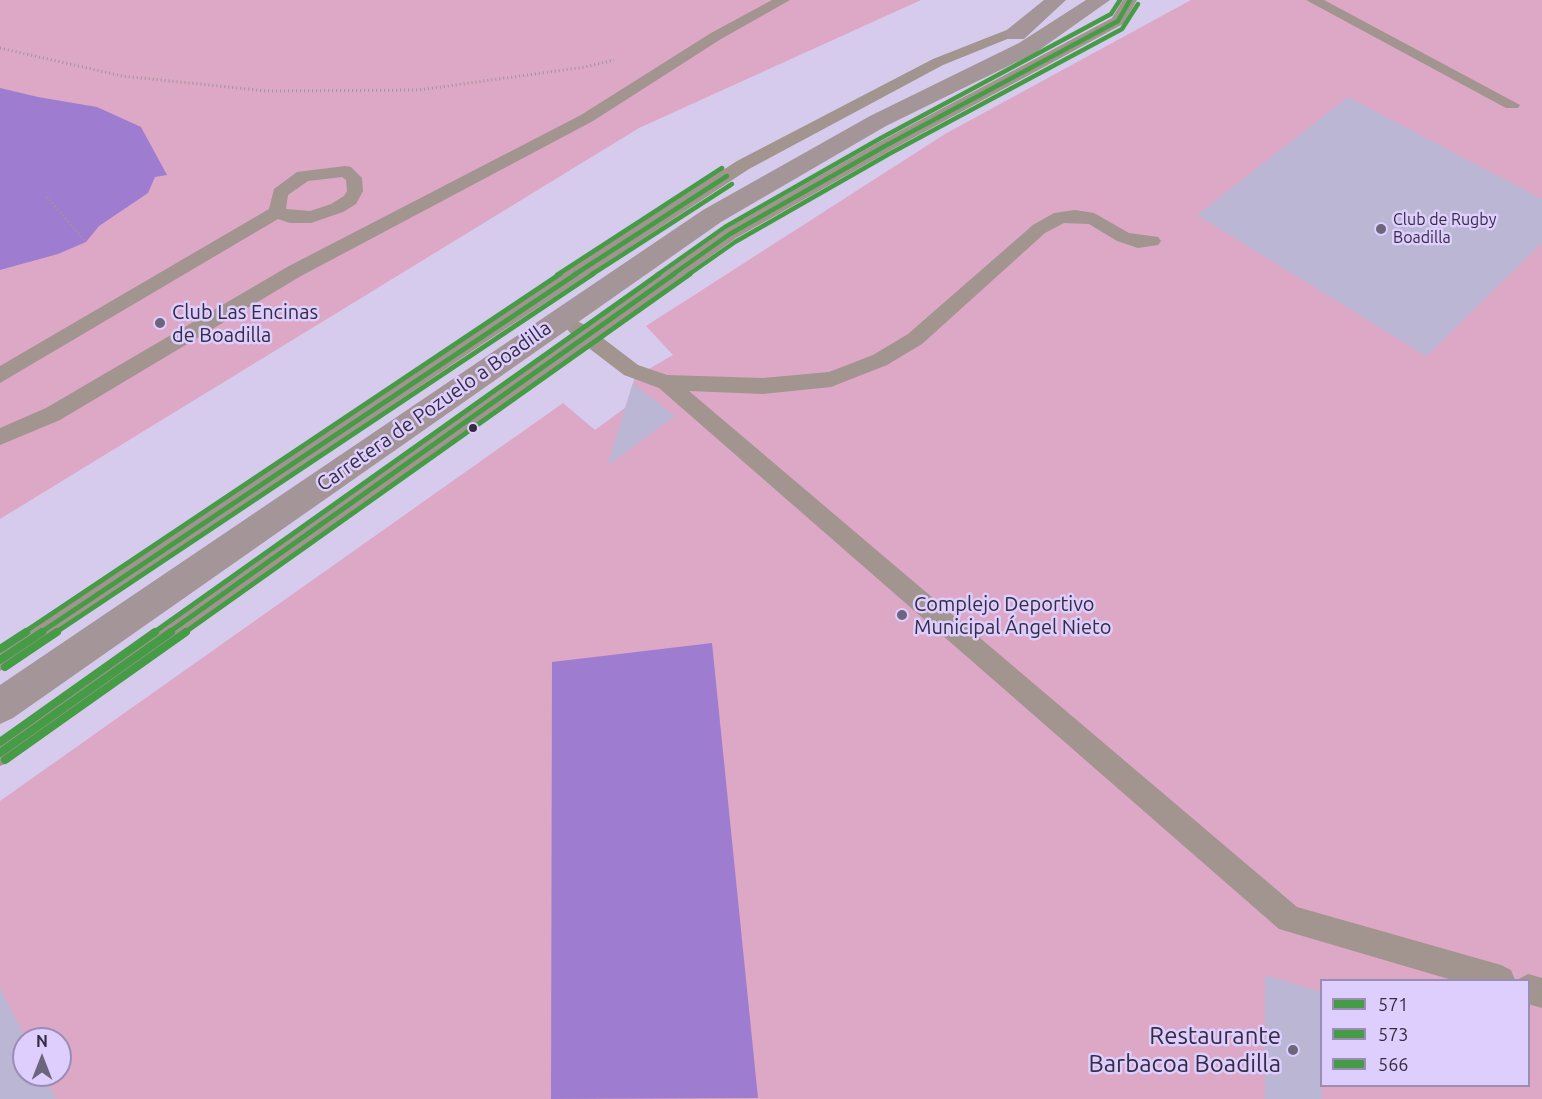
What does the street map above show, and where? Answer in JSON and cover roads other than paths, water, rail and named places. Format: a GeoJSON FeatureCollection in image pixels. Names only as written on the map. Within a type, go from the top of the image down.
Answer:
{"type":"FeatureCollection","features":[{"type":"Feature","properties":{"kind":"main road","name":"Carretera de Pozuelo a Boadilla"},"geometry":{"type":"LineString","coordinates":[[0,706],[712,216],[878,121],[1027,26],[1056,0]]}},
{"type":"Feature","properties":{"kind":"main road","name":"Carretera de Pozuelo a Boadilla"},"geometry":{"type":"LineString","coordinates":[[878,121],[1027,48],[1100,0]]}},
{"type":"Feature","properties":{"kind":"lane"},"geometry":{"type":"LineString","coordinates":[[0,437],[53,414],[295,270],[445,194],[587,118],[716,36],[783,0]]}},
{"type":"Feature","properties":{"kind":"lane"},"geometry":{"type":"LineString","coordinates":[[0,753],[730,234],[885,146],[1118,21],[1130,0]]}},
{"type":"Feature","properties":{"kind":"lane"},"geometry":{"type":"LineString","coordinates":[[1313,0],[1512,105]]}},
{"type":"Feature","properties":{"kind":"lane"},"geometry":{"type":"LineString","coordinates":[[0,660],[474,340],[743,165],[938,62],[1027,26]]}},
{"type":"Feature","properties":{"kind":"lane"},"geometry":{"type":"LineString","coordinates":[[0,375],[278,212]]}},
{"type":"Feature","properties":{"kind":"lane"},"geometry":{"type":"LineString","coordinates":[[562,318],[631,370],[666,383],[763,386],[831,378],[880,360],[915,339],[1040,229],[1060,218],[1075,216],[1094,219],[1123,237],[1138,242],[1152,241]]}},
{"type":"Feature","properties":{"kind":"lane"},"geometry":{"type":"LineString","coordinates":[[666,383],[780,484],[1289,919],[1494,979]]}},
{"type":"Feature","properties":{"kind":"place","name":"Club de Rugby Boadilla"},"geometry":{"type":"Point","coordinates":[1381,229]}},
{"type":"Feature","properties":{"kind":"place","name":"Club Las Encinas de Boadilla"},"geometry":{"type":"Point","coordinates":[160,323]}},
{"type":"Feature","properties":{"kind":"place","name":"Complejo Deportivo Municipal Ángel Nieto"},"geometry":{"type":"Point","coordinates":[902,615]}},
{"type":"Feature","properties":{"kind":"place","name":"Restaurante Barbacoa Boadilla"},"geometry":{"type":"Point","coordinates":[1293,1050]}}]}
